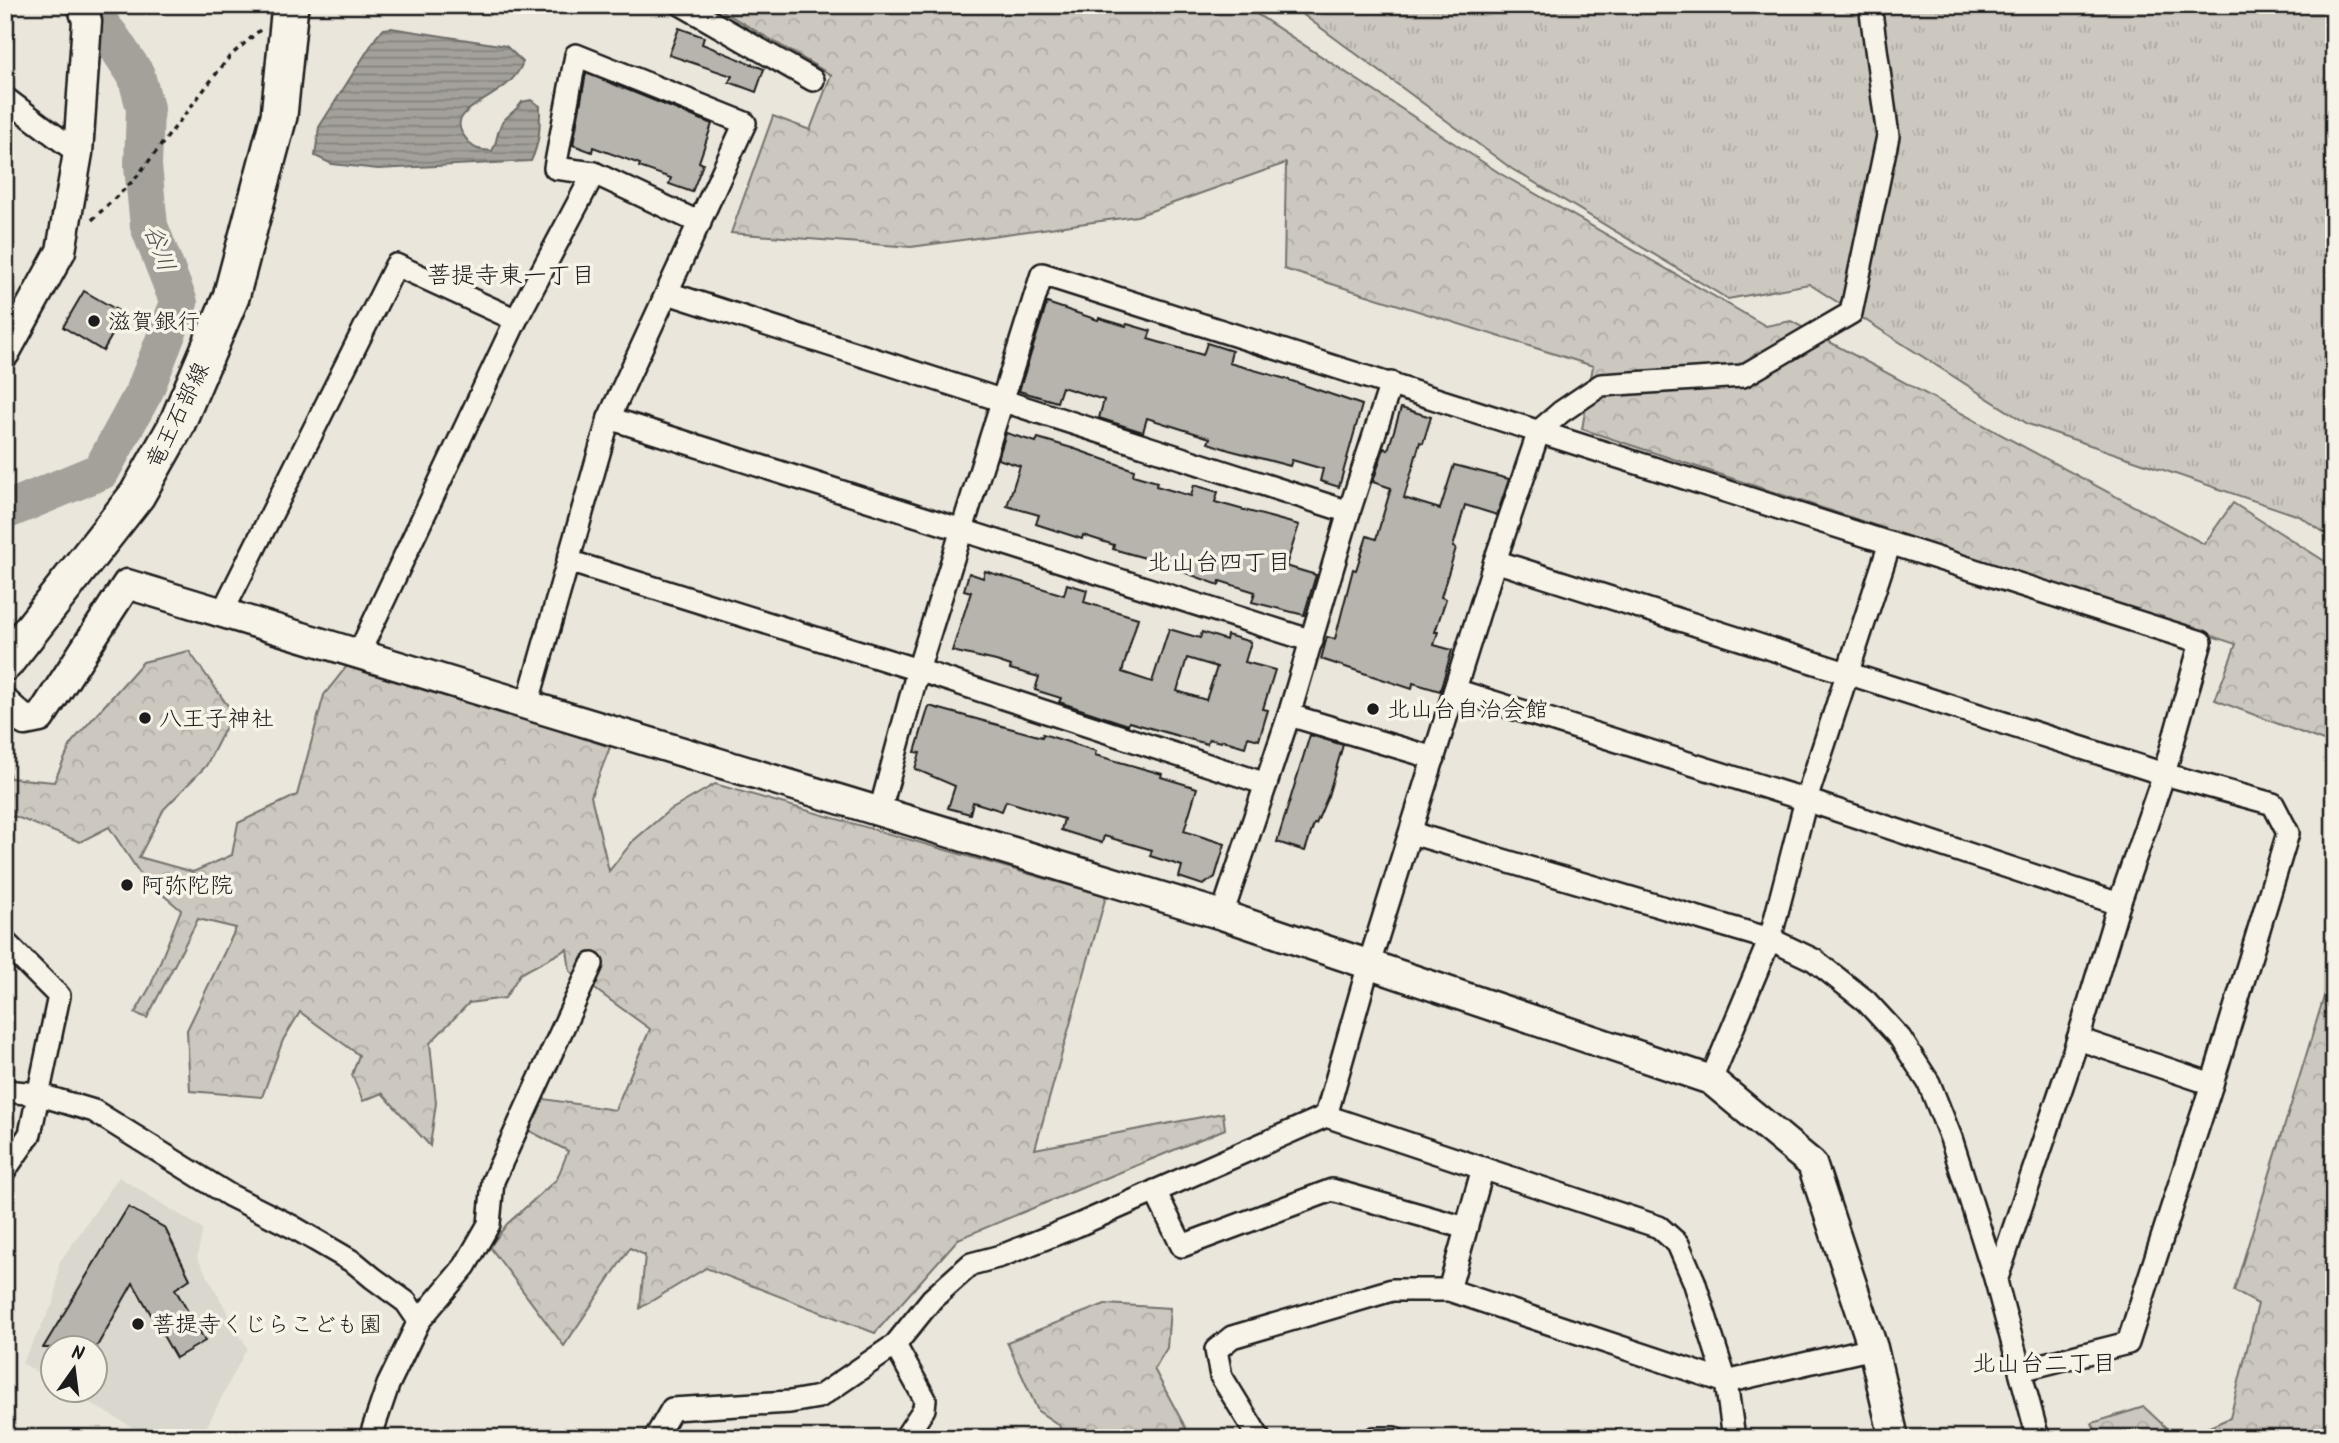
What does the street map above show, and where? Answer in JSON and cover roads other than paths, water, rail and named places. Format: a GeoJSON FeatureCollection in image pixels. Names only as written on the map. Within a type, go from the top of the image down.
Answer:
{"type":"FeatureCollection","features":[{"type":"Feature","properties":{"kind":"main road","name":"竜王石部線"},"geometry":{"type":"LineString","coordinates":[[5,663],[137,495],[176,426],[231,297],[279,116],[290,5]]}},
{"type":"Feature","properties":{"kind":"street"},"geometry":{"type":"LineString","coordinates":[[5,353],[61,251],[78,153],[88,21],[82,5]]}},
{"type":"Feature","properties":{"kind":"street"},"geometry":{"type":"LineString","coordinates":[[682,5],[813,80]]}},
{"type":"Feature","properties":{"kind":"street"},"geometry":{"type":"LineString","coordinates":[[1326,1116],[1369,964],[1495,561],[1539,431],[1561,412],[1601,385],[1743,376],[1851,313],[1888,136],[1870,5]]}},
{"type":"Feature","properties":{"kind":"street"},"geometry":{"type":"LineString","coordinates":[[527,705],[609,418],[700,223],[745,122],[576,55],[555,168],[594,173],[700,223]]}},
{"type":"Feature","properties":{"kind":"street"},"geometry":{"type":"LineString","coordinates":[[5,98],[78,153]]}},
{"type":"Feature","properties":{"kind":"street"},"geometry":{"type":"LineString","coordinates":[[358,655],[516,320],[594,173]]}},
{"type":"Feature","properties":{"kind":"street"},"geometry":{"type":"LineString","coordinates":[[222,613],[396,265],[516,320]]}},
{"type":"Feature","properties":{"kind":"street"},"geometry":{"type":"LineString","coordinates":[[880,811],[918,670],[1042,274],[2201,642],[2164,774],[1996,1281]]}},
{"type":"Feature","properties":{"kind":"street"},"geometry":{"type":"LineString","coordinates":[[667,293],[1349,512]]}},
{"type":"Feature","properties":{"kind":"street"},"geometry":{"type":"LineString","coordinates":[[1222,915],[1289,715],[1349,512],[1391,383]]}},
{"type":"Feature","properties":{"kind":"street"},"geometry":{"type":"LineString","coordinates":[[609,418],[1312,641]]}},
{"type":"Feature","properties":{"kind":"street"},"geometry":{"type":"LineString","coordinates":[[1711,1080],[1770,939],[1806,800],[1891,542]]}},
{"type":"Feature","properties":{"kind":"street"},"geometry":{"type":"LineString","coordinates":[[568,561],[918,670],[1266,784]]}},
{"type":"Feature","properties":{"kind":"street"},"geometry":{"type":"LineString","coordinates":[[1495,561],[1848,671],[2164,774],[2273,804],[2288,833],[2212,1084],[2128,1343],[2021,1370]]}},
{"type":"Feature","properties":{"kind":"street"},"geometry":{"type":"LineString","coordinates":[[5,703],[25,721],[40,718],[127,584],[1222,915],[1711,1080],[1812,1164],[1873,1348],[1894,1438]]}},
{"type":"Feature","properties":{"kind":"street"},"geometry":{"type":"LineString","coordinates":[[1455,690],[1806,800],[2119,904]]}},
{"type":"Feature","properties":{"kind":"street"},"geometry":{"type":"LineString","coordinates":[[1289,715],[1434,758]]}},
{"type":"Feature","properties":{"kind":"street"},"geometry":{"type":"LineString","coordinates":[[1411,832],[1770,939],[1814,960],[1866,1001],[1900,1038],[1929,1083],[1951,1138],[1996,1281],[2038,1438]]}},
{"type":"Feature","properties":{"kind":"street"},"geometry":{"type":"LineString","coordinates":[[5,942],[59,996],[30,1135],[5,1170]]}},
{"type":"Feature","properties":{"kind":"street"},"geometry":{"type":"LineString","coordinates":[[370,1438],[388,1385],[419,1321],[465,1266],[489,1224],[493,1181],[592,964]]}},
{"type":"Feature","properties":{"kind":"street"},"geometry":{"type":"LineString","coordinates":[[2078,1040],[2212,1084]]}},
{"type":"Feature","properties":{"kind":"street"},"geometry":{"type":"LineString","coordinates":[[5,1091],[37,1094],[94,1111],[229,1195],[293,1227],[355,1263],[406,1302],[419,1321]]}},
{"type":"Feature","properties":{"kind":"street"},"geometry":{"type":"LineString","coordinates":[[655,1438],[672,1409],[790,1402],[819,1397],[895,1345],[932,1299],[971,1264],[1001,1256],[1326,1116],[1659,1227],[1678,1244],[1694,1280],[1726,1382],[1734,1438]]}},
{"type":"Feature","properties":{"kind":"street"},"geometry":{"type":"LineString","coordinates":[[1449,1290],[1483,1168]]}},
{"type":"Feature","properties":{"kind":"street"},"geometry":{"type":"LineString","coordinates":[[1155,1191],[1182,1247],[1332,1189],[1466,1228]]}},
{"type":"Feature","properties":{"kind":"street"},"geometry":{"type":"LineString","coordinates":[[1259,1438],[1221,1376],[1216,1350],[1232,1337],[1392,1290],[1449,1290],[1726,1382],[1873,1348]]}},
{"type":"Feature","properties":{"kind":"street"},"geometry":{"type":"LineString","coordinates":[[895,1345],[925,1399],[924,1409],[905,1438]]}},
{"type":"Feature","properties":{"kind":"street"},"geometry":{"type":"LineString","coordinates":[[1374,1438],[1394,1438]]}},
{"type":"Feature","properties":{"kind":"waterway","name":"谷川"},"geometry":{"type":"LineString","coordinates":[[5,511],[101,471],[145,390],[179,303],[149,226],[143,166],[145,108],[136,75],[110,36],[84,5]]}},
{"type":"Feature","properties":{"kind":"place","name":"滋賀銀行"},"geometry":{"type":"Point","coordinates":[94,321]}},
{"type":"Feature","properties":{"kind":"place","name":"北山台自治会館"},"geometry":{"type":"Point","coordinates":[1373,709]}},
{"type":"Feature","properties":{"kind":"place","name":"八王子神社"},"geometry":{"type":"Point","coordinates":[145,718]}},
{"type":"Feature","properties":{"kind":"place","name":"阿弥陀院"},"geometry":{"type":"Point","coordinates":[127,885]}},
{"type":"Feature","properties":{"kind":"place","name":"菩提寺くじらこども園"},"geometry":{"type":"Point","coordinates":[138,1324]}},
{"type":"Feature","properties":{"kind":"district","name":"菩提寺東一丁目"},"geometry":{"type":"Point","coordinates":[511,275]}},
{"type":"Feature","properties":{"kind":"district","name":"北山台四丁目"},"geometry":{"type":"Point","coordinates":[1219,562]}},
{"type":"Feature","properties":{"kind":"district","name":"北山台二丁目"},"geometry":{"type":"Point","coordinates":[2044,1363]}}]}
